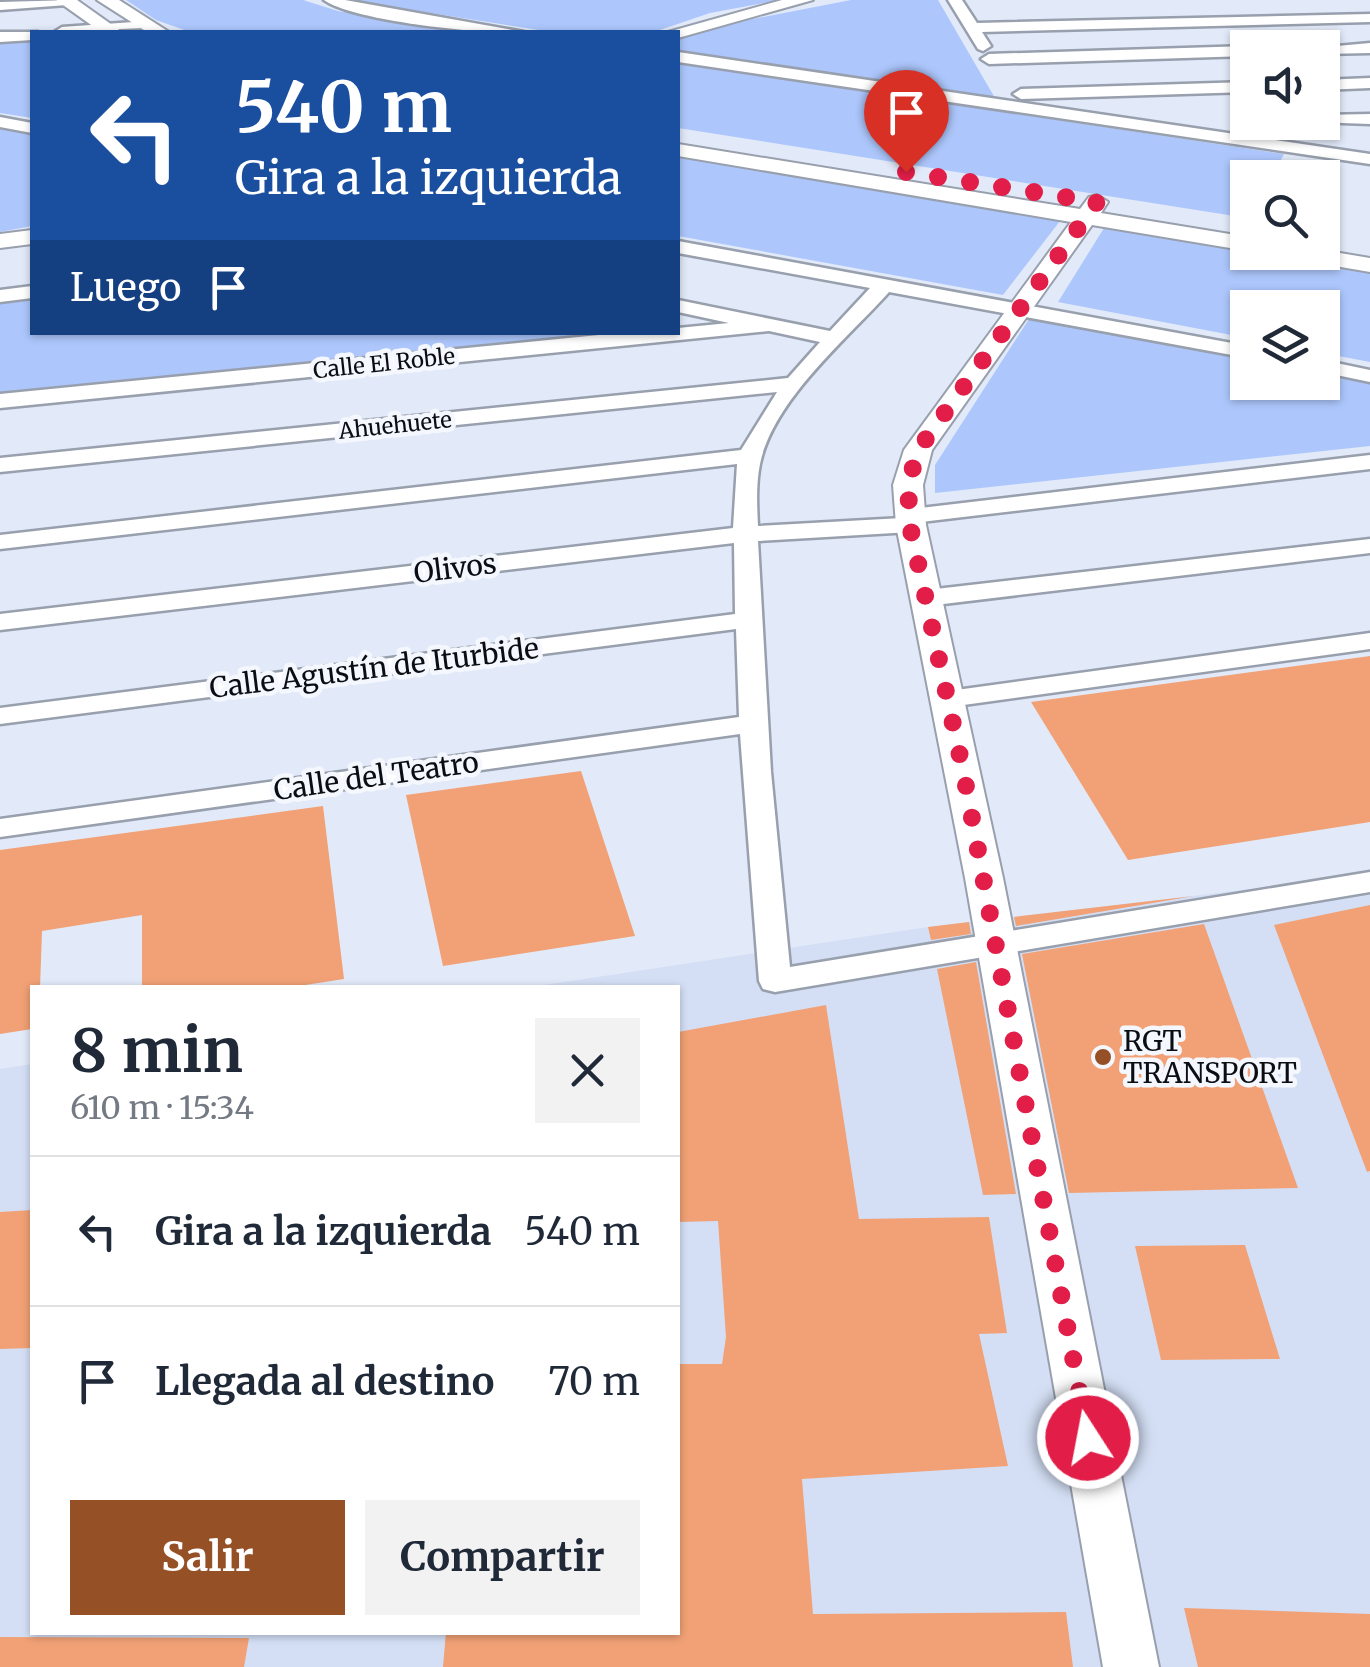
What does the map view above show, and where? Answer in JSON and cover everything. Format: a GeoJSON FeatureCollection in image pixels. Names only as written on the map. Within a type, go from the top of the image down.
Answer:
{"type":"FeatureCollection","features":[{"type":"Feature","properties":{"kind":"street"},"geometry":{"type":"LineString","coordinates":[[106,0],[151,28]]}},
{"type":"Feature","properties":{"kind":"street"},"geometry":{"type":"LineString","coordinates":[[331,0],[358,9],[502,30]]}},
{"type":"Feature","properties":{"kind":"street"},"geometry":{"type":"LineString","coordinates":[[680,31],[804,0]]}},
{"type":"Feature","properties":{"kind":"street"},"geometry":{"type":"LineString","coordinates":[[955,0],[1017,101]]}},
{"type":"Feature","properties":{"kind":"street"},"geometry":{"type":"LineString","coordinates":[[0,6],[66,1],[109,30]]}},
{"type":"Feature","properties":{"kind":"street"},"geometry":{"type":"LineString","coordinates":[[974,28],[1370,18]]}},
{"type":"Feature","properties":{"kind":"street"},"geometry":{"type":"LineString","coordinates":[[124,30],[151,28]]}},
{"type":"Feature","properties":{"kind":"street"},"geometry":{"type":"LineString","coordinates":[[0,37],[30,34]]}},
{"type":"Feature","properties":{"kind":"street"},"geometry":{"type":"LineString","coordinates":[[1340,49],[1370,48]]}},
{"type":"Feature","properties":{"kind":"street"},"geometry":{"type":"LineString","coordinates":[[990,58],[1230,52]]}},
{"type":"Feature","properties":{"kind":"street"},"geometry":{"type":"LineString","coordinates":[[680,56],[1017,101],[1308,158],[1370,158]]}},
{"type":"Feature","properties":{"kind":"street"},"geometry":{"type":"LineString","coordinates":[[1340,84],[1370,83]]}},
{"type":"Feature","properties":{"kind":"street"},"geometry":{"type":"LineString","coordinates":[[1017,101],[1230,88]]}},
{"type":"Feature","properties":{"kind":"street"},"geometry":{"type":"LineString","coordinates":[[1340,120],[1370,119]]}},
{"type":"Feature","properties":{"kind":"street"},"geometry":{"type":"LineString","coordinates":[[0,122],[30,128]]}},
{"type":"Feature","properties":{"kind":"street"},"geometry":{"type":"LineString","coordinates":[[1141,126],[1230,123]]}},
{"type":"Feature","properties":{"kind":"street"},"geometry":{"type":"LineString","coordinates":[[680,135],[1092,210],[1230,240]]}},
{"type":"Feature","properties":{"kind":"street"},"geometry":{"type":"LineString","coordinates":[[680,150],[1092,210],[1230,225]]}},
{"type":"Feature","properties":{"kind":"street"},"geometry":{"type":"LineString","coordinates":[[1092,210],[918,450],[908,485],[911,521],[996,942],[1131,1667]]}},
{"type":"Feature","properties":{"kind":"street"},"geometry":{"type":"LineString","coordinates":[[0,241],[30,237]]}},
{"type":"Feature","properties":{"kind":"street"},"geometry":{"type":"LineString","coordinates":[[1340,243],[1370,248]]}},
{"type":"Feature","properties":{"kind":"street"},"geometry":{"type":"LineString","coordinates":[[680,247],[1230,349]]}},
{"type":"Feature","properties":{"kind":"street"},"geometry":{"type":"LineString","coordinates":[[1340,260],[1370,266]]}},
{"type":"Feature","properties":{"kind":"street"},"geometry":{"type":"LineString","coordinates":[[883,286],[838,338],[789,384],[749,456],[746,534],[752,724],[774,981],[1370,882]]}},
{"type":"Feature","properties":{"kind":"street"},"geometry":{"type":"LineString","coordinates":[[0,296],[30,292]]}},
{"type":"Feature","properties":{"kind":"street"},"geometry":{"type":"LineString","coordinates":[[680,306],[838,338]]}},
{"type":"Feature","properties":{"kind":"street","name":"Calle El Roble"},"geometry":{"type":"LineString","coordinates":[[680,334],[768,325]]}},
{"type":"Feature","properties":{"kind":"street","name":"Calle El Roble"},"geometry":{"type":"LineString","coordinates":[[0,401],[667,335]]}},
{"type":"Feature","properties":{"kind":"street"},"geometry":{"type":"LineString","coordinates":[[1340,370],[1370,376]]}},
{"type":"Feature","properties":{"kind":"street","name":"Ahuehuete"},"geometry":{"type":"LineString","coordinates":[[0,465],[789,384]]}},
{"type":"Feature","properties":{"kind":"street"},"geometry":{"type":"LineString","coordinates":[[0,542],[749,456]]}},
{"type":"Feature","properties":{"kind":"street","name":"Olivos"},"geometry":{"type":"LineString","coordinates":[[0,622],[746,534],[911,521],[1370,462]]}},
{"type":"Feature","properties":{"kind":"street"},"geometry":{"type":"LineString","coordinates":[[927,598],[1370,546]]}},
{"type":"Feature","properties":{"kind":"street","name":"Calle Agustín de Iturbide"},"geometry":{"type":"LineString","coordinates":[[0,716],[748,620]]}},
{"type":"Feature","properties":{"kind":"street"},"geometry":{"type":"LineString","coordinates":[[949,698],[1370,641]]}},
{"type":"Feature","properties":{"kind":"street","name":"Calle del Teatro"},"geometry":{"type":"LineString","coordinates":[[0,828],[752,724]]}},
{"type":"Feature","properties":{"kind":"shaded area"},"geometry":{"type":"Polygon","coordinates":[[[126,0],[303,0],[338,11],[464,30],[184,30],[156,20],[126,0]]]}},
{"type":"Feature","properties":{"kind":"shaded area"},"geometry":{"type":"Polygon","coordinates":[[[348,0],[780,0],[710,13],[660,30],[538,30],[348,0]]]}},
{"type":"Feature","properties":{"kind":"shaded area"},"geometry":{"type":"Polygon","coordinates":[[[851,0],[938,0],[995,98],[680,51],[680,39],[711,27],[851,0]]]}},
{"type":"Feature","properties":{"kind":"shaded area"},"geometry":{"type":"Polygon","coordinates":[[[30,40],[30,118],[0,113],[0,42],[30,40]]]}},
{"type":"Feature","properties":{"kind":"shaded area"},"geometry":{"type":"Polygon","coordinates":[[[680,63],[1284,154],[1281,160],[1230,160],[1230,215],[680,128],[680,63]]]}},
{"type":"Feature","properties":{"kind":"shaded area"},"geometry":{"type":"Polygon","coordinates":[[[0,129],[30,135],[30,226],[0,232],[0,129]]]}},
{"type":"Feature","properties":{"kind":"shaded area"},"geometry":{"type":"Polygon","coordinates":[[[680,157],[1060,221],[1003,295],[680,236],[680,157]]]}},
{"type":"Feature","properties":{"kind":"shaded area"},"geometry":{"type":"Polygon","coordinates":[[[1104,228],[1230,249],[1230,270],[1340,267],[1370,272],[1370,362],[1340,356],[1340,290],[1230,290],[1230,335],[1058,302],[1104,228]]]}},
{"type":"Feature","properties":{"kind":"shaded area"},"geometry":{"type":"Polygon","coordinates":[[[30,296],[30,335],[594,335],[0,395],[0,301],[30,296]]]}},
{"type":"Feature","properties":{"kind":"shaded area"},"geometry":{"type":"Polygon","coordinates":[[[1029,319],[1230,355],[1230,400],[1340,400],[1340,376],[1370,384],[1370,446],[935,493],[935,465],[1029,319]]]}},
{"type":"Feature","properties":{"kind":"shaded area"},"geometry":{"type":"Polygon","coordinates":[[[1370,875],[1370,1667],[0,1667],[0,1069],[30,1064],[30,1635],[680,1635],[680,985],[544,985],[928,927],[1370,875]]]}},
{"type":"Feature","properties":{"kind":"building"},"geometry":{"type":"Polygon","coordinates":[[[1370,656],[1370,822],[1128,860],[1031,702],[1370,656]]]}},
{"type":"Feature","properties":{"kind":"building"},"geometry":{"type":"Polygon","coordinates":[[[581,771],[635,936],[443,966],[406,795],[581,771]]]}},
{"type":"Feature","properties":{"kind":"building"},"geometry":{"type":"Polygon","coordinates":[[[323,806],[344,979],[305,985],[142,985],[142,915],[42,931],[40,985],[30,985],[30,1029],[0,1034],[0,850],[323,806]]]}},
{"type":"Feature","properties":{"kind":"building"},"geometry":{"type":"Polygon","coordinates":[[[1194,896],[1016,926],[1014,917],[1021,916],[1194,896]]]}},
{"type":"Feature","properties":{"kind":"building"},"geometry":{"type":"Polygon","coordinates":[[[1370,905],[1370,1171],[1367,1172],[1274,925],[1370,905]]]}},
{"type":"Feature","properties":{"kind":"building"},"geometry":{"type":"Polygon","coordinates":[[[969,922],[971,934],[931,940],[928,927],[969,922]]]}},
{"type":"Feature","properties":{"kind":"building","name":"RGT TRANSPORT"},"geometry":{"type":"Polygon","coordinates":[[[1204,924],[1298,1188],[1069,1193],[1022,954],[1204,924]]]}},
{"type":"Feature","properties":{"kind":"building"},"geometry":{"type":"Polygon","coordinates":[[[976,962],[1016,1194],[983,1195],[937,969],[976,962]]]}},
{"type":"Feature","properties":{"kind":"building"},"geometry":{"type":"Polygon","coordinates":[[[826,1005],[859,1219],[989,1217],[1007,1333],[979,1334],[1008,1466],[802,1479],[813,1614],[1066,1612],[1073,1667],[443,1667],[446,1635],[680,1635],[680,1364],[722,1364],[726,1337],[718,1221],[680,1222],[680,1032],[826,1005]]]}},
{"type":"Feature","properties":{"kind":"building"},"geometry":{"type":"Polygon","coordinates":[[[30,1210],[30,1348],[0,1349],[0,1212],[30,1210]]]}},
{"type":"Feature","properties":{"kind":"building"},"geometry":{"type":"Polygon","coordinates":[[[1245,1245],[1280,1359],[1161,1360],[1135,1246],[1245,1245]]]}},
{"type":"Feature","properties":{"kind":"building"},"geometry":{"type":"Polygon","coordinates":[[[1184,1608],[1370,1614],[1370,1667],[1198,1667],[1184,1608]]]}},
{"type":"Feature","properties":{"kind":"building"},"geometry":{"type":"Polygon","coordinates":[[[0,1637],[249,1638],[244,1667],[0,1667],[0,1637]]]}},
{"type":"Feature","properties":{"kind":"place","name":"RGT TRANSPORT"},"geometry":{"type":"Point","coordinates":[1103,1057]}},
{"type":"Feature","properties":{"kind":"route"},"geometry":{"type":"LineString","coordinates":[[906,172],[1097,202],[918,450],[908,485],[910,526],[949,698],[1088,1438]]}}]}
